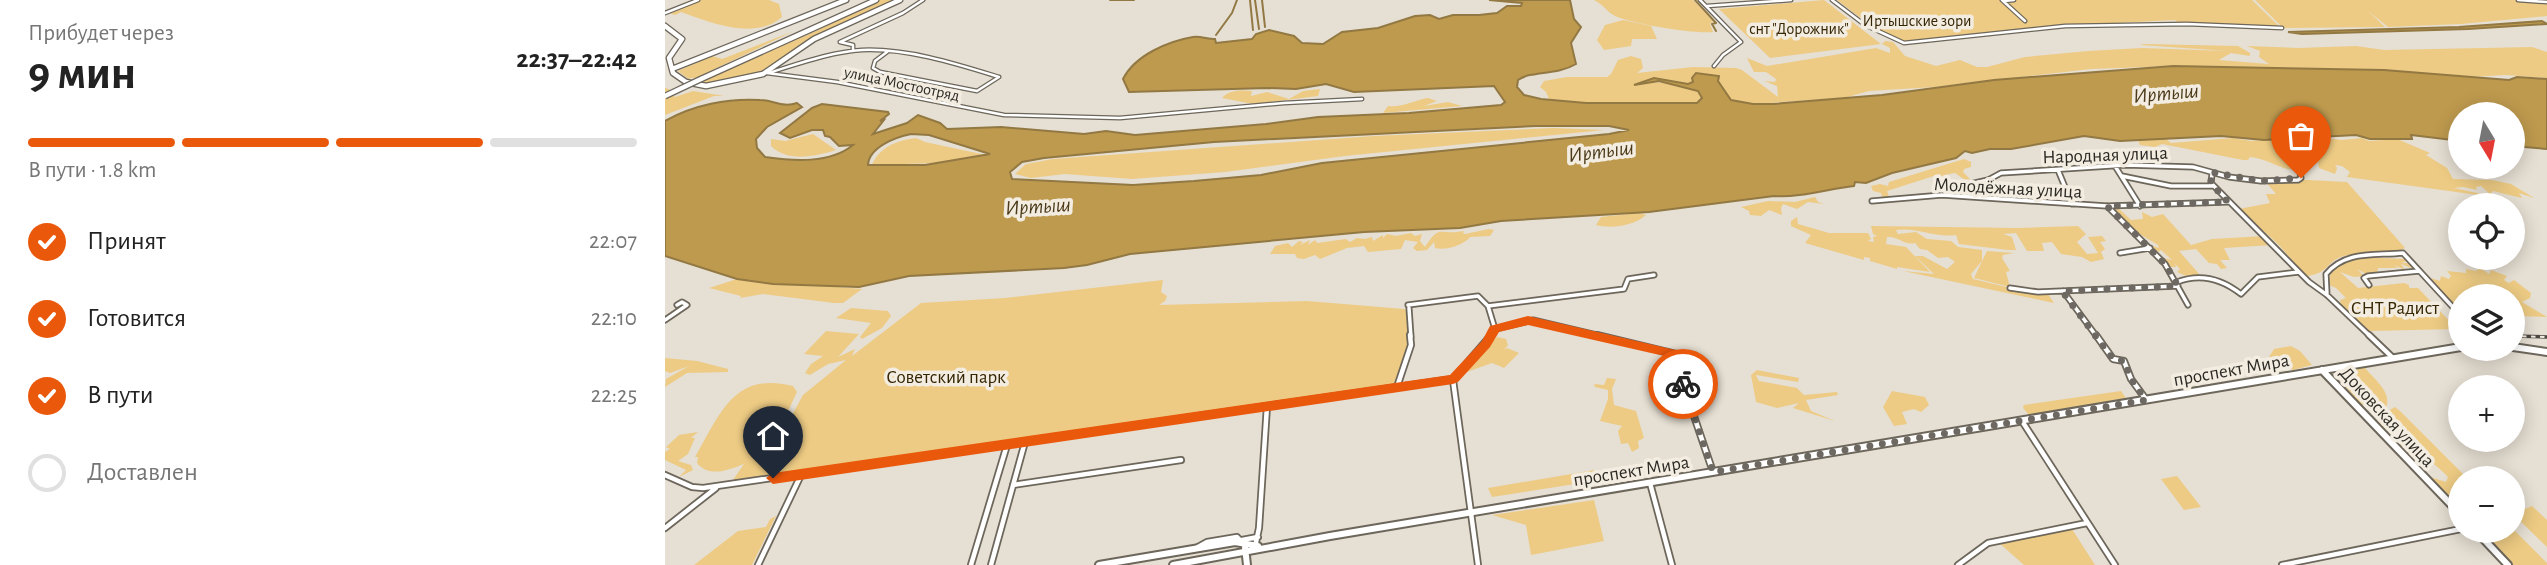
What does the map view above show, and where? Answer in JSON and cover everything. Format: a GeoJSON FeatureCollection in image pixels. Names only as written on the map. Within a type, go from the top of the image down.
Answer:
{"type":"FeatureCollection","features":[{"type":"Feature","properties":{"kind":"main road"},"geometry":{"type":"LineString","coordinates":[[672,69],[846,0]]}},
{"type":"Feature","properties":{"kind":"main road"},"geometry":{"type":"LineString","coordinates":[[665,95],[874,0]]}},
{"type":"Feature","properties":{"kind":"main road"},"geometry":{"type":"LineString","coordinates":[[665,26],[682,39],[669,58],[672,69],[683,80],[706,86],[767,73],[814,39],[900,0]]}},
{"type":"Feature","properties":{"kind":"main road","name":"проспект Мира"},"geometry":{"type":"LineString","coordinates":[[1173,565],[1251,547],[2448,349]]}},
{"type":"Feature","properties":{"kind":"main road"},"geometry":{"type":"LineString","coordinates":[[2525,349],[2547,352]]}},
{"type":"Feature","properties":{"kind":"main road","name":"Доковская улица"},"geometry":{"type":"LineString","coordinates":[[2322,370],[2448,501]]}},
{"type":"Feature","properties":{"kind":"main road"},"geometry":{"type":"LineString","coordinates":[[1224,565],[1220,556],[1223,549],[1232,543]]}},
{"type":"Feature","properties":{"kind":"main road","name":"проспект Мира"},"geometry":{"type":"LineString","coordinates":[[1099,565],[1232,543],[1251,547]]}},
{"type":"Feature","properties":{"kind":"main road"},"geometry":{"type":"LineString","coordinates":[[2487,543],[2508,565]]}},
{"type":"Feature","properties":{"kind":"main road"},"geometry":{"type":"LineString","coordinates":[[1206,559],[1215,553],[1214,549],[1207,547]]}},
{"type":"Feature","properties":{"kind":"main road"},"geometry":{"type":"LineString","coordinates":[[1247,565],[1251,547]]}},
{"type":"Feature","properties":{"kind":"street"},"geometry":{"type":"LineString","coordinates":[[665,13],[698,0]]}},
{"type":"Feature","properties":{"kind":"street"},"geometry":{"type":"LineString","coordinates":[[853,51],[853,45],[840,41],[885,22],[923,0]]}},
{"type":"Feature","properties":{"kind":"street"},"geometry":{"type":"LineString","coordinates":[[1700,0],[1741,42],[1723,55],[1714,66]]}},
{"type":"Feature","properties":{"kind":"street"},"geometry":{"type":"LineString","coordinates":[[1705,6],[1791,0]]}},
{"type":"Feature","properties":{"kind":"street"},"geometry":{"type":"LineString","coordinates":[[1832,0],[1853,17],[1894,40],[1908,43],[2065,26],[2187,24],[2282,28]]}},
{"type":"Feature","properties":{"kind":"street"},"geometry":{"type":"LineString","coordinates":[[2003,0],[2014,0]]}},
{"type":"Feature","properties":{"kind":"street"},"geometry":{"type":"LineString","coordinates":[[2003,0],[2025,21]]}},
{"type":"Feature","properties":{"kind":"street"},"geometry":{"type":"LineString","coordinates":[[2518,0],[2547,2]]}},
{"type":"Feature","properties":{"kind":"street"},"geometry":{"type":"LineString","coordinates":[[1853,17],[1859,16]]}},
{"type":"Feature","properties":{"kind":"street"},"geometry":{"type":"LineString","coordinates":[[767,73],[853,51],[887,52],[976,70],[999,78],[977,90],[880,72],[873,64],[887,52]]}},
{"type":"Feature","properties":{"kind":"street","name":"улица Мостоотряд"},"geometry":{"type":"LineString","coordinates":[[767,73],[837,82],[993,114],[1033,116],[1121,118],[1284,103],[1362,99]]}},
{"type":"Feature","properties":{"kind":"street"},"geometry":{"type":"LineString","coordinates":[[2115,166],[2140,205]]}},
{"type":"Feature","properties":{"kind":"street","name":"Народная улица"},"geometry":{"type":"LineString","coordinates":[[1951,195],[1957,187],[1988,180],[2001,173],[2115,166],[2178,166],[2261,181],[2290,181],[2301,178],[2300,172]]}},
{"type":"Feature","properties":{"kind":"street"},"geometry":{"type":"LineString","coordinates":[[2059,170],[2073,205]]}},
{"type":"Feature","properties":{"kind":"street"},"geometry":{"type":"LineString","coordinates":[[2211,172],[2212,186],[2264,234],[2299,272],[2393,358]]}},
{"type":"Feature","properties":{"kind":"street"},"geometry":{"type":"LineString","coordinates":[[2122,176],[2171,186],[2212,186]]}},
{"type":"Feature","properties":{"kind":"street","name":"Молодёжная улица"},"geometry":{"type":"LineString","coordinates":[[1872,201],[1951,195],[2107,206],[2228,202]]}},
{"type":"Feature","properties":{"kind":"street"},"geometry":{"type":"LineString","coordinates":[[2107,206],[2150,248],[2177,284],[2188,305]]}},
{"type":"Feature","properties":{"kind":"street"},"geometry":{"type":"LineString","coordinates":[[2120,253],[2150,248]]}},
{"type":"Feature","properties":{"kind":"street"},"geometry":{"type":"LineString","coordinates":[[2327,295],[2328,271],[2349,256],[2403,253],[2448,302]]}},
{"type":"Feature","properties":{"kind":"street"},"geometry":{"type":"LineString","coordinates":[[2369,285],[2364,278],[2383,273],[2419,271]]}},
{"type":"Feature","properties":{"kind":"street"},"geometry":{"type":"LineString","coordinates":[[2010,288],[2038,292],[2062,291],[2177,284],[2189,278],[2210,279],[2241,294],[2258,277],[2299,272]]}},
{"type":"Feature","properties":{"kind":"street"},"geometry":{"type":"LineString","coordinates":[[1488,306],[1624,289],[1627,287],[1627,279],[1654,275]]}},
{"type":"Feature","properties":{"kind":"street"},"geometry":{"type":"LineString","coordinates":[[2062,291],[2113,359],[2124,361],[2131,379],[2146,400]]}},
{"type":"Feature","properties":{"kind":"street"},"geometry":{"type":"LineString","coordinates":[[1397,387],[1412,345],[1409,306],[1478,296],[1488,306],[1495,329]]}},
{"type":"Feature","properties":{"kind":"street"},"geometry":{"type":"LineString","coordinates":[[665,320],[687,305],[682,302],[677,304]]}},
{"type":"Feature","properties":{"kind":"street"},"geometry":{"type":"LineString","coordinates":[[665,475],[697,488],[717,487],[1453,379],[1486,344],[1495,329],[1533,320],[1680,355],[1677,364],[1680,375],[1713,472]]}},
{"type":"Feature","properties":{"kind":"street"},"geometry":{"type":"LineString","coordinates":[[1453,379],[1478,565]]}},
{"type":"Feature","properties":{"kind":"street"},"geometry":{"type":"LineString","coordinates":[[1251,547],[1258,537],[1267,407]]}},
{"type":"Feature","properties":{"kind":"street"},"geometry":{"type":"LineString","coordinates":[[2022,421],[2115,565]]}},
{"type":"Feature","properties":{"kind":"street"},"geometry":{"type":"LineString","coordinates":[[991,565],[1025,442]]}},
{"type":"Feature","properties":{"kind":"street"},"geometry":{"type":"LineString","coordinates":[[971,565],[1007,445]]}},
{"type":"Feature","properties":{"kind":"street"},"geometry":{"type":"LineString","coordinates":[[1013,485],[1181,460]]}},
{"type":"Feature","properties":{"kind":"street"},"geometry":{"type":"LineString","coordinates":[[758,565],[801,474]]}},
{"type":"Feature","properties":{"kind":"street"},"geometry":{"type":"LineString","coordinates":[[1650,483],[1672,565]]}},
{"type":"Feature","properties":{"kind":"street"},"geometry":{"type":"LineString","coordinates":[[665,527],[717,487]]}},
{"type":"Feature","properties":{"kind":"street"},"geometry":{"type":"LineString","coordinates":[[1958,565],[1988,543],[2087,523]]}},
{"type":"Feature","properties":{"kind":"street"},"geometry":{"type":"LineString","coordinates":[[2282,565],[2448,532]]}},
{"type":"Feature","properties":{"kind":"street","name":"проспект Мира"},"geometry":{"type":"LineString","coordinates":[[1191,550],[1207,542],[1237,537],[1251,547],[1258,537]]}},
{"type":"Feature","properties":{"kind":"green space"},"geometry":{"type":"Polygon","coordinates":[[[701,0],[769,0],[779,4],[782,17],[759,28],[746,29],[718,24],[681,12],[675,15],[669,13],[701,0]]]}},
{"type":"Feature","properties":{"kind":"green space"},"geometry":{"type":"Polygon","coordinates":[[[880,0],[897,0],[816,37],[763,73],[713,84],[697,83],[816,31],[880,0]]]}},
{"type":"Feature","properties":{"kind":"green space"},"geometry":{"type":"Polygon","coordinates":[[[1594,0],[1693,0],[1713,21],[1710,24],[1713,32],[1678,30],[1624,19],[1612,14],[1594,0]]]}},
{"type":"Feature","properties":{"kind":"green space","name":"снт \"Дорожник\""},"geometry":{"type":"Polygon","coordinates":[[[1824,0],[1881,44],[1770,58],[1719,9],[1824,0]]]}},
{"type":"Feature","properties":{"kind":"green space","name":"Иртышские зори"},"geometry":{"type":"Polygon","coordinates":[[[1837,0],[2252,0],[2281,28],[2182,26],[2175,20],[2058,26],[1903,42],[1870,25],[1837,0]]]}},
{"type":"Feature","properties":{"kind":"green space"},"geometry":{"type":"Polygon","coordinates":[[[2255,0],[2547,0],[2547,16],[2388,27],[2368,11],[2385,27],[2283,28],[2255,0]]]}},
{"type":"Feature","properties":{"kind":"green space"},"geometry":{"type":"Polygon","coordinates":[[[1623,20],[1651,26],[1657,39],[1632,39],[1631,46],[1604,50],[1597,40],[1605,25],[1623,20]]]}},
{"type":"Feature","properties":{"kind":"green space"},"geometry":{"type":"Polygon","coordinates":[[[794,31],[696,78],[690,80],[678,71],[712,56],[722,59],[794,31]]]}},
{"type":"Feature","properties":{"kind":"green space"},"geometry":{"type":"Polygon","coordinates":[[[1885,41],[1893,42],[1905,56],[1936,66],[1960,60],[1977,67],[2025,57],[2088,51],[2142,48],[2229,51],[2140,45],[2144,44],[2238,46],[2250,53],[2250,56],[2231,53],[2219,60],[2269,64],[2259,57],[2260,51],[2247,46],[2356,46],[2384,50],[2532,47],[2547,52],[2547,78],[2506,75],[2470,77],[2384,70],[2173,66],[2091,69],[1935,87],[1869,91],[1844,98],[1753,104],[1738,103],[1693,82],[1688,84],[1654,78],[1638,85],[1676,85],[1698,91],[1702,98],[1697,103],[1586,103],[1549,99],[1540,87],[1544,81],[1567,77],[1607,77],[1618,60],[1631,56],[1641,59],[1643,68],[1637,73],[1693,67],[1736,68],[1778,97],[1777,86],[1764,81],[1775,82],[1776,79],[1766,72],[1754,72],[1747,58],[1767,66],[1876,48],[1890,53],[1890,48],[1882,44],[1885,41]]]}},
{"type":"Feature","properties":{"kind":"green space"},"geometry":{"type":"Polygon","coordinates":[[[665,88],[675,97],[693,91],[724,96],[714,96],[665,115],[665,88]]]}},
{"type":"Feature","properties":{"kind":"green space"},"geometry":{"type":"Polygon","coordinates":[[[1320,89],[1318,96],[1253,104],[1222,98],[1232,92],[1252,91],[1251,96],[1267,92],[1289,99],[1303,91],[1320,89]]]}},
{"type":"Feature","properties":{"kind":"green space"},"geometry":{"type":"Polygon","coordinates":[[[1428,98],[1437,101],[1424,106],[1448,102],[1462,106],[1383,113],[1388,106],[1428,98]]]}},
{"type":"Feature","properties":{"kind":"green space"},"geometry":{"type":"Polygon","coordinates":[[[1553,128],[1604,130],[1345,156],[1225,172],[1132,179],[1065,174],[1031,178],[1015,174],[1026,164],[1053,159],[1374,136],[1553,128]]]}},
{"type":"Feature","properties":{"kind":"green space"},"geometry":{"type":"Polygon","coordinates":[[[813,134],[836,150],[802,157],[786,155],[771,146],[771,139],[785,141],[813,134]]]}},
{"type":"Feature","properties":{"kind":"green space"},"geometry":{"type":"Polygon","coordinates":[[[2310,136],[2342,140],[2362,138],[2369,141],[2397,139],[2430,153],[2426,155],[2447,168],[2448,179],[2492,180],[2511,184],[2534,198],[2525,193],[2489,193],[2481,186],[2476,187],[2477,190],[2454,188],[2477,193],[2464,193],[2347,177],[2350,172],[2342,166],[2335,165],[2335,174],[2319,168],[2318,162],[2305,170],[2292,170],[2257,158],[2243,160],[2162,144],[2155,147],[2140,145],[2138,140],[2166,139],[2171,143],[2233,138],[2251,141],[2287,138],[2293,140],[2310,136]]]}},
{"type":"Feature","properties":{"kind":"green space"},"geometry":{"type":"Polygon","coordinates":[[[916,138],[986,155],[936,163],[872,165],[884,149],[916,138]]]}},
{"type":"Feature","properties":{"kind":"green space"},"geometry":{"type":"Polygon","coordinates":[[[1964,159],[1971,162],[1971,167],[1963,172],[1970,179],[1965,180],[1955,173],[1944,175],[1948,180],[1944,180],[1940,174],[1887,191],[1890,199],[1883,200],[1881,193],[1873,191],[1871,186],[1888,186],[1889,182],[1964,159]]]}},
{"type":"Feature","properties":{"kind":"green space","name":"СНТ Радист"},"geometry":{"type":"Polygon","coordinates":[[[2265,181],[2347,182],[2405,248],[2344,256],[2319,273],[2306,276],[2278,244],[2239,209],[2270,203],[2266,194],[2276,194],[2265,181]]]}},
{"type":"Feature","properties":{"kind":"green space"},"geometry":{"type":"Polygon","coordinates":[[[1815,197],[1818,202],[1824,204],[1808,202],[1797,209],[1783,204],[1782,215],[1769,210],[1761,216],[1750,215],[1749,211],[1741,207],[1768,201],[1795,202],[1815,197]]]}},
{"type":"Feature","properties":{"kind":"green space"},"geometry":{"type":"Polygon","coordinates":[[[2117,207],[2131,220],[2143,219],[2142,212],[2152,217],[2163,214],[2191,245],[2212,239],[2265,236],[2272,245],[2224,248],[2230,260],[2220,260],[2227,268],[2221,269],[2217,264],[2209,263],[2196,249],[2179,251],[2200,275],[2186,276],[2177,272],[2180,269],[2175,264],[2176,267],[2171,267],[2164,261],[2164,258],[2172,260],[2161,250],[2158,252],[2147,244],[2159,248],[2158,245],[2133,230],[2111,209],[2117,207]]]}},
{"type":"Feature","properties":{"kind":"green space"},"geometry":{"type":"Polygon","coordinates":[[[1639,213],[1646,215],[1629,224],[1596,225],[1601,217],[1639,213]]]}},
{"type":"Feature","properties":{"kind":"green space"},"geometry":{"type":"Polygon","coordinates":[[[1797,217],[1798,224],[1829,233],[1868,233],[1871,239],[1868,241],[1874,242],[1873,237],[1877,236],[1873,234],[1871,226],[2078,226],[2086,234],[2077,242],[2087,254],[2098,253],[2088,237],[2102,236],[2106,241],[2100,242],[2105,249],[2101,252],[2104,259],[2091,262],[2082,257],[2061,254],[2052,242],[2042,243],[2044,251],[2027,251],[2016,233],[2003,234],[2012,237],[2016,250],[2008,250],[1959,244],[1956,235],[1896,230],[1898,234],[1916,232],[1927,239],[1951,241],[1958,247],[1982,250],[1982,261],[1971,274],[1973,279],[2040,295],[2048,294],[2054,303],[1903,271],[1934,274],[1915,256],[1923,256],[1947,269],[1955,262],[1948,257],[1938,258],[1927,250],[1920,249],[1915,243],[1895,238],[1887,237],[1886,244],[1906,247],[1930,272],[1897,269],[1870,261],[1870,258],[1864,257],[1864,260],[1805,243],[1811,235],[1791,226],[1791,221],[1797,217]]]}},
{"type":"Feature","properties":{"kind":"green space"},"geometry":{"type":"Polygon","coordinates":[[[1494,230],[1490,236],[1470,237],[1459,245],[1444,249],[1435,248],[1434,242],[1427,250],[1417,251],[1413,248],[1418,242],[1405,240],[1401,249],[1368,252],[1364,246],[1347,248],[1320,259],[1315,255],[1304,259],[1297,258],[1295,254],[1270,254],[1275,246],[1288,243],[1292,247],[1299,241],[1303,242],[1300,245],[1310,240],[1308,245],[1315,240],[1317,243],[1346,239],[1350,242],[1357,238],[1372,237],[1373,241],[1387,234],[1422,234],[1420,241],[1425,247],[1434,235],[1441,232],[1464,231],[1465,234],[1494,230]]]}},
{"type":"Feature","properties":{"kind":"green space"},"geometry":{"type":"Polygon","coordinates":[[[1987,251],[2014,253],[2003,255],[2002,258],[2010,271],[2006,272],[2010,287],[1974,278],[1987,251]]]}},
{"type":"Feature","properties":{"kind":"green space","name":"СНТ Радист"},"geometry":{"type":"Polygon","coordinates":[[[2356,257],[2406,259],[2407,261],[2401,263],[2411,263],[2417,270],[2401,264],[2405,270],[2394,265],[2398,268],[2378,268],[2377,274],[2368,275],[2357,269],[2364,276],[2354,277],[2340,272],[2358,288],[2404,283],[2409,285],[2409,288],[2418,288],[2448,320],[2448,329],[2369,331],[2341,305],[2340,300],[2346,298],[2329,285],[2331,269],[2356,257]]]}},
{"type":"Feature","properties":{"kind":"green space"},"geometry":{"type":"Polygon","coordinates":[[[2483,270],[2489,274],[2491,270],[2507,276],[2504,280],[2509,283],[2514,280],[2519,284],[2448,284],[2448,298],[2431,278],[2440,281],[2441,276],[2449,279],[2451,276],[2447,271],[2483,270]]]}},
{"type":"Feature","properties":{"kind":"green space"},"geometry":{"type":"Polygon","coordinates":[[[737,279],[862,289],[843,303],[834,303],[763,294],[740,298],[741,296],[709,288],[737,279]]]}},
{"type":"Feature","properties":{"kind":"green space","name":"Советский парк"},"geometry":{"type":"Polygon","coordinates":[[[1163,280],[1161,292],[1167,296],[1159,305],[1307,301],[1404,309],[1409,312],[1410,344],[1394,384],[733,480],[744,464],[713,471],[702,468],[697,463],[698,457],[695,457],[721,412],[731,400],[756,385],[773,383],[793,386],[797,392],[771,447],[777,443],[803,395],[846,360],[828,364],[810,375],[805,373],[811,364],[823,356],[804,354],[826,331],[859,334],[838,357],[855,349],[852,356],[921,303],[1005,298],[1163,280]]]}},
{"type":"Feature","properties":{"kind":"green space"},"geometry":{"type":"Polygon","coordinates":[[[2525,288],[2531,293],[2530,298],[2525,300],[2525,288]]]}},
{"type":"Feature","properties":{"kind":"green space"},"geometry":{"type":"Polygon","coordinates":[[[2525,304],[2547,317],[2525,316],[2525,304]]]}},
{"type":"Feature","properties":{"kind":"green space"},"geometry":{"type":"Polygon","coordinates":[[[851,308],[888,311],[891,316],[882,328],[862,339],[860,337],[871,323],[836,318],[851,308]]]}},
{"type":"Feature","properties":{"kind":"green space"},"geometry":{"type":"Polygon","coordinates":[[[1497,337],[1506,339],[1508,345],[1504,350],[1507,348],[1519,353],[1504,368],[1492,363],[1464,373],[1497,337]]]}},
{"type":"Feature","properties":{"kind":"green space"},"geometry":{"type":"Polygon","coordinates":[[[2291,346],[2300,351],[2312,365],[2293,370],[2288,367],[2286,360],[2269,357],[2274,349],[2291,346]]]}},
{"type":"Feature","properties":{"kind":"green space"},"geometry":{"type":"Polygon","coordinates":[[[665,358],[697,361],[728,369],[728,372],[687,373],[665,387],[666,379],[689,366],[670,373],[665,371],[665,358]]]}},
{"type":"Feature","properties":{"kind":"green space"},"geometry":{"type":"Polygon","coordinates":[[[2340,368],[2365,368],[2385,393],[2385,409],[2388,411],[2395,407],[2455,466],[2448,466],[2448,477],[2415,447],[2409,447],[2421,463],[2416,462],[2399,444],[2402,435],[2398,430],[2386,430],[2376,421],[2387,422],[2386,416],[2369,404],[2361,406],[2334,372],[2340,368]]]}},
{"type":"Feature","properties":{"kind":"green space"},"geometry":{"type":"Polygon","coordinates":[[[1757,370],[1799,378],[1798,382],[1756,375],[1759,381],[1797,388],[1804,395],[1837,392],[1838,395],[1806,400],[1811,411],[1835,421],[1793,408],[1799,403],[1777,408],[1756,402],[1751,375],[1757,370]]]}},
{"type":"Feature","properties":{"kind":"green space"},"geometry":{"type":"Polygon","coordinates":[[[1607,378],[1616,379],[1612,389],[1614,405],[1636,411],[1644,438],[1638,441],[1639,448],[1632,452],[1628,443],[1621,444],[1618,431],[1622,426],[1600,421],[1608,399],[1608,390],[1595,387],[1594,384],[1604,385],[1607,378]]]}},
{"type":"Feature","properties":{"kind":"green space"},"geometry":{"type":"Polygon","coordinates":[[[1892,391],[1925,397],[1929,405],[1921,412],[1914,409],[1902,412],[1907,424],[1894,426],[1883,407],[1892,391]]]}},
{"type":"Feature","properties":{"kind":"green space"},"geometry":{"type":"Polygon","coordinates":[[[2121,391],[2126,398],[2030,416],[2023,408],[2024,405],[2121,391]]]}},
{"type":"Feature","properties":{"kind":"green space"},"geometry":{"type":"Polygon","coordinates":[[[698,432],[691,438],[695,438],[688,454],[678,461],[691,465],[693,470],[679,477],[686,470],[665,460],[665,452],[670,449],[666,447],[679,435],[698,432]]]}},
{"type":"Feature","properties":{"kind":"green space"},"geometry":{"type":"Polygon","coordinates":[[[1595,470],[1597,475],[1605,474],[1607,479],[1492,497],[1488,488],[1595,470]]]}},
{"type":"Feature","properties":{"kind":"green space"},"geometry":{"type":"Polygon","coordinates":[[[2177,476],[2201,507],[2184,510],[2161,479],[2177,476]]]}},
{"type":"Feature","properties":{"kind":"green space"},"geometry":{"type":"Polygon","coordinates":[[[2430,477],[2446,482],[2448,477],[2448,496],[2430,477]]]}},
{"type":"Feature","properties":{"kind":"green space"},"geometry":{"type":"Polygon","coordinates":[[[1594,500],[1604,541],[1531,555],[1526,525],[1492,515],[1594,500]]]}},
{"type":"Feature","properties":{"kind":"green space"},"geometry":{"type":"Polygon","coordinates":[[[2532,506],[2547,520],[2547,547],[2525,526],[2525,509],[2532,506]]]}},
{"type":"Feature","properties":{"kind":"green space"},"geometry":{"type":"Polygon","coordinates":[[[776,516],[752,565],[694,565],[738,531],[766,527],[770,519],[776,516]]]}},
{"type":"Feature","properties":{"kind":"green space"},"geometry":{"type":"Polygon","coordinates":[[[2072,529],[2095,565],[2024,565],[1998,542],[2072,529]]]}},
{"type":"Feature","properties":{"kind":"green space"},"geometry":{"type":"Polygon","coordinates":[[[2525,541],[2547,563],[2547,565],[2513,565],[2492,543],[2525,541]]]}},
{"type":"Feature","properties":{"kind":"water","name":"Иртыш"},"geometry":{"type":"Polygon","coordinates":[[[1489,0],[1570,0],[1574,19],[1581,27],[1571,43],[1576,64],[1518,80],[1517,87],[1524,95],[1541,99],[1586,103],[1697,103],[1702,98],[1698,91],[1659,81],[1634,85],[1654,78],[1688,84],[1693,82],[1692,78],[1696,73],[1719,76],[1718,81],[1731,100],[1773,104],[1882,95],[1994,80],[2173,66],[2384,70],[2509,80],[2517,77],[2547,79],[2547,149],[2525,147],[2525,102],[2448,102],[2448,140],[2411,135],[2412,139],[2370,139],[2356,135],[2264,140],[2221,136],[2120,141],[2084,136],[2011,149],[1990,149],[1972,153],[1965,151],[1956,158],[1892,173],[1866,183],[1855,182],[1854,186],[1804,195],[1774,196],[1649,212],[1501,221],[1460,228],[1364,232],[1130,254],[1064,268],[909,276],[859,287],[773,284],[737,279],[665,256],[665,121],[699,107],[748,100],[765,100],[787,105],[797,103],[802,107],[767,127],[756,139],[757,148],[765,157],[811,160],[833,155],[853,145],[839,146],[825,136],[823,130],[812,130],[790,138],[780,133],[812,108],[822,104],[888,112],[873,134],[907,123],[918,115],[940,123],[947,129],[1001,127],[1084,134],[1106,131],[1135,135],[1318,117],[1501,105],[1505,102],[1494,86],[1354,92],[1326,84],[1296,89],[1129,92],[1123,79],[1128,70],[1153,50],[1193,37],[1215,39],[1216,43],[1252,39],[1256,34],[1269,30],[1294,36],[1302,43],[1323,44],[1342,32],[1378,28],[1415,16],[1430,15],[1439,19],[1453,15],[1497,13],[1507,6],[1521,6],[1522,3],[1489,0]],[[1536,126],[1214,142],[1044,158],[1022,162],[1010,172],[1012,179],[1133,185],[1194,181],[1261,175],[1322,163],[1629,130],[1609,126],[1536,126]],[[911,134],[891,140],[873,153],[868,165],[925,165],[990,154],[929,135],[911,134]]]}},
{"type":"Feature","properties":{"kind":"water"},"geometry":{"type":"Polygon","coordinates":[[[2542,21],[2547,24],[2468,29],[2302,34],[2288,32],[2459,27],[2542,21]]]}},
{"type":"Feature","properties":{"kind":"waterway"},"geometry":{"type":"LineString","coordinates":[[1110,0],[1134,0]]}},
{"type":"Feature","properties":{"kind":"waterway"},"geometry":{"type":"LineString","coordinates":[[1216,35],[1232,13],[1237,0]]}},
{"type":"Feature","properties":{"kind":"waterway"},"geometry":{"type":"LineString","coordinates":[[1250,0],[1253,30]]}},
{"type":"Feature","properties":{"kind":"waterway"},"geometry":{"type":"LineString","coordinates":[[1255,0],[1259,29]]}},
{"type":"Feature","properties":{"kind":"waterway"},"geometry":{"type":"LineString","coordinates":[[1262,0],[1265,27]]}},
{"type":"Feature","properties":{"kind":"waterway"},"geometry":{"type":"LineString","coordinates":[[1695,0],[1716,23],[1712,24],[1716,31]]}},
{"type":"Feature","properties":{"kind":"railway"},"geometry":{"type":"LineString","coordinates":[[2525,336],[2547,337]]}},
{"type":"Feature","properties":{"kind":"way so far"},"geometry":{"type":"LineString","coordinates":[[1683,384],[1713,472],[2146,400],[2131,379],[2124,361],[2114,361],[2062,291],[2178,286],[2165,264],[2107,206],[2228,202],[2211,183],[2211,172],[2261,181],[2290,181],[2301,178]]}},
{"type":"Feature","properties":{"kind":"route"},"geometry":{"type":"LineString","coordinates":[[773,478],[1453,379],[1486,344],[1495,329],[1528,320],[1680,355],[1677,364],[1683,384]]}}]}
